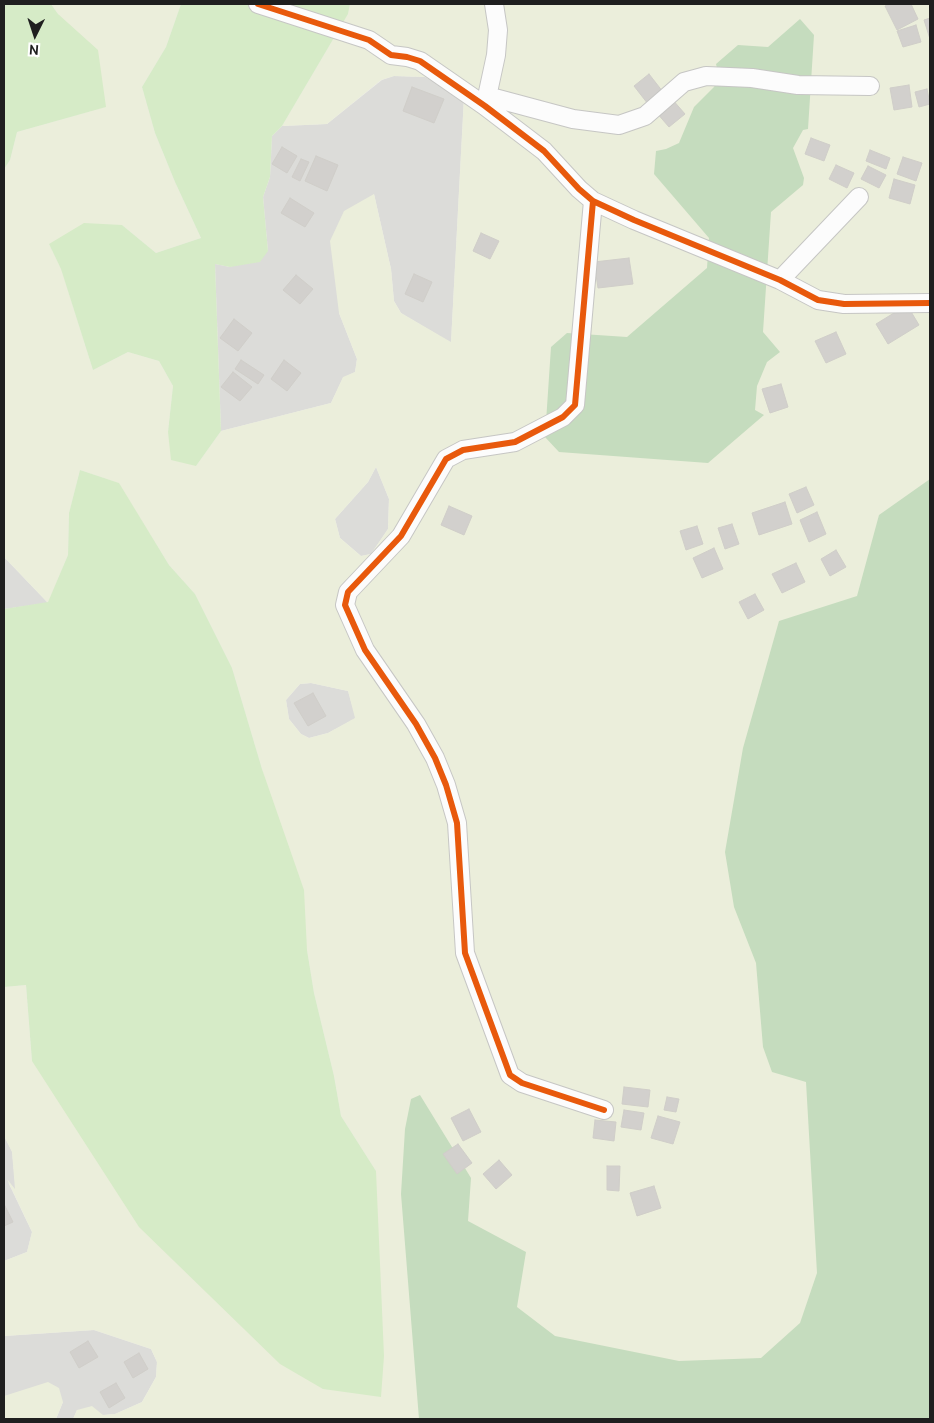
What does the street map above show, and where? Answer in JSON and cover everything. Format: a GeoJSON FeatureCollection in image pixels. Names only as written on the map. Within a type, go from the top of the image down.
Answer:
{"type":"FeatureCollection","features":[{"type":"Feature","properties":{"kind":"street"},"geometry":{"type":"LineString","coordinates":[[258,4],[370,40],[391,55],[420,61],[486,101],[544,151],[579,189],[593,201],[634,220],[780,280],[818,300],[832,303],[930,303]]}},
{"type":"Feature","properties":{"kind":"street"},"geometry":{"type":"LineString","coordinates":[[486,101],[496,55],[498,30],[494,4]]}},
{"type":"Feature","properties":{"kind":"street"},"geometry":{"type":"LineString","coordinates":[[486,101],[573,119],[619,126],[645,116],[684,82],[706,76],[752,78],[798,85],[870,86]]}},
{"type":"Feature","properties":{"kind":"street"},"geometry":{"type":"LineString","coordinates":[[780,280],[859,197]]}},
{"type":"Feature","properties":{"kind":"street"},"geometry":{"type":"LineString","coordinates":[[593,201],[574,405],[563,417],[515,442],[463,450],[446,459],[401,536],[348,592],[345,605],[365,650],[416,724],[435,758],[446,786],[457,823],[465,953],[510,1075],[522,1083],[604,1110]]}},
{"type":"Feature","properties":{"kind":"shaded area"},"geometry":{"type":"Polygon","coordinates":[[[394,76],[425,77],[464,97],[451,343],[401,313],[394,301],[391,269],[374,194],[339,313],[357,359],[355,372],[343,378],[331,403],[221,431],[215,264],[230,267],[268,251],[263,197],[270,177],[272,136],[282,126],[327,124],[382,80],[394,76]]]}},
{"type":"Feature","properties":{"kind":"shaded area"},"geometry":{"type":"Polygon","coordinates":[[[376,467],[389,499],[388,529],[371,554],[361,556],[340,538],[335,519],[368,482],[376,467]]]}},
{"type":"Feature","properties":{"kind":"shaded area"},"geometry":{"type":"Polygon","coordinates":[[[4,557],[48,603],[4,609],[4,557]]]}},
{"type":"Feature","properties":{"kind":"shaded area"},"geometry":{"type":"Polygon","coordinates":[[[311,683],[348,691],[356,718],[328,733],[309,738],[301,734],[289,719],[286,700],[300,684],[311,683]]]}},
{"type":"Feature","properties":{"kind":"shaded area"},"geometry":{"type":"Polygon","coordinates":[[[4,1136],[12,1151],[16,1191],[8,1182],[32,1232],[27,1252],[4,1261],[4,1136]]]}},
{"type":"Feature","properties":{"kind":"shaded area"},"geometry":{"type":"Polygon","coordinates":[[[94,1330],[151,1349],[157,1362],[156,1377],[142,1402],[115,1414],[103,1415],[77,1410],[73,1419],[56,1419],[63,1402],[4,1396],[4,1336],[94,1330]]]}},
{"type":"Feature","properties":{"kind":"green space"},"geometry":{"type":"Polygon","coordinates":[[[4,4],[51,4],[58,14],[98,50],[106,107],[17,132],[10,160],[4,169],[4,4]]]}},
{"type":"Feature","properties":{"kind":"green space"},"geometry":{"type":"Polygon","coordinates":[[[51,4],[181,4],[166,47],[142,87],[155,133],[201,238],[156,253],[122,225],[49,244],[61,268],[93,370],[128,352],[159,361],[173,386],[168,432],[196,466],[221,431],[331,403],[343,377],[355,372],[357,359],[339,313],[330,241],[344,211],[374,194],[391,269],[394,301],[401,313],[451,342],[464,97],[425,77],[394,76],[381,80],[327,124],[282,126],[348,14],[350,4],[930,4],[930,1419],[73,1419],[77,1410],[92,1406],[103,1415],[115,1414],[142,1402],[156,1377],[157,1362],[151,1349],[94,1330],[4,1336],[4,1261],[27,1252],[32,1232],[7,1179],[15,1189],[12,1152],[4,1136],[4,987],[26,985],[32,1061],[376,1171],[341,1116],[334,1076],[314,993],[307,950],[262,769],[232,668],[195,594],[169,565],[118,483],[80,470],[69,513],[68,555],[48,603],[4,557],[4,169],[10,160],[17,132],[105,107],[58,14],[51,4]],[[376,467],[368,482],[335,519],[340,538],[361,556],[371,554],[388,529],[389,499],[376,467]],[[311,683],[300,684],[286,700],[289,719],[301,734],[309,738],[328,733],[355,718],[348,691],[311,683]]]}},
{"type":"Feature","properties":{"kind":"green space"},"geometry":{"type":"Polygon","coordinates":[[[181,4],[350,4],[348,14],[282,126],[272,136],[270,177],[263,197],[268,251],[260,262],[230,267],[215,264],[221,431],[196,466],[171,460],[168,432],[173,386],[159,361],[128,352],[93,370],[61,269],[49,244],[84,223],[122,225],[156,253],[201,238],[155,133],[142,87],[166,47],[181,4]]]}},
{"type":"Feature","properties":{"kind":"green space"},"geometry":{"type":"Polygon","coordinates":[[[800,19],[814,35],[808,129],[803,130],[793,148],[804,178],[803,185],[771,212],[763,332],[780,352],[767,362],[757,386],[755,410],[764,415],[708,463],[559,452],[545,437],[551,347],[567,333],[627,337],[707,268],[709,238],[654,174],[656,151],[679,143],[694,107],[714,87],[719,76],[716,64],[738,45],[768,47],[800,19]]]}},
{"type":"Feature","properties":{"kind":"green space"},"geometry":{"type":"Polygon","coordinates":[[[80,470],[119,483],[169,565],[195,594],[232,668],[262,769],[304,890],[307,950],[314,993],[334,1076],[341,1116],[376,1171],[384,1356],[381,1397],[323,1389],[280,1364],[139,1227],[32,1061],[26,985],[4,987],[4,609],[48,602],[68,555],[69,513],[80,470]]]}},
{"type":"Feature","properties":{"kind":"green space"},"geometry":{"type":"Polygon","coordinates":[[[930,479],[930,1419],[419,1419],[401,1194],[405,1129],[411,1099],[420,1095],[471,1178],[468,1221],[526,1252],[517,1307],[555,1336],[679,1361],[761,1358],[800,1323],[817,1273],[806,1082],[772,1072],[763,1047],[756,963],[734,907],[725,852],[743,748],[779,621],[857,596],[879,515],[930,479]]]}},
{"type":"Feature","properties":{"kind":"green space"},"geometry":{"type":"Polygon","coordinates":[[[48,1382],[59,1388],[63,1402],[56,1419],[4,1419],[4,1396],[48,1382]]]}},
{"type":"Feature","properties":{"kind":"building"},"geometry":{"type":"Polygon","coordinates":[[[890,4],[911,4],[918,19],[897,30],[885,6],[890,4]]]}},
{"type":"Feature","properties":{"kind":"building"},"geometry":{"type":"Polygon","coordinates":[[[930,18],[930,39],[924,20],[930,18]]]}},
{"type":"Feature","properties":{"kind":"building"},"geometry":{"type":"Polygon","coordinates":[[[916,25],[921,42],[903,47],[897,31],[916,25]]]}},
{"type":"Feature","properties":{"kind":"building"},"geometry":{"type":"Polygon","coordinates":[[[649,74],[663,92],[648,104],[634,86],[649,74]]]}},
{"type":"Feature","properties":{"kind":"building"},"geometry":{"type":"Polygon","coordinates":[[[909,85],[912,107],[894,110],[890,88],[909,85]]]}},
{"type":"Feature","properties":{"kind":"building"},"geometry":{"type":"Polygon","coordinates":[[[412,87],[444,99],[434,123],[403,111],[412,87]]]}},
{"type":"Feature","properties":{"kind":"building"},"geometry":{"type":"Polygon","coordinates":[[[927,89],[930,104],[919,107],[915,92],[927,89]]]}},
{"type":"Feature","properties":{"kind":"building"},"geometry":{"type":"Polygon","coordinates":[[[672,99],[685,114],[669,127],[656,112],[672,99]]]}},
{"type":"Feature","properties":{"kind":"building"},"geometry":{"type":"Polygon","coordinates":[[[811,138],[830,145],[824,161],[805,154],[811,138]]]}},
{"type":"Feature","properties":{"kind":"building"},"geometry":{"type":"Polygon","coordinates":[[[282,147],[297,156],[287,173],[272,164],[282,147]]]}},
{"type":"Feature","properties":{"kind":"building"},"geometry":{"type":"Polygon","coordinates":[[[870,150],[890,158],[886,169],[866,161],[870,150]]]}},
{"type":"Feature","properties":{"kind":"building"},"geometry":{"type":"Polygon","coordinates":[[[316,156],[338,165],[327,191],[305,181],[316,156]]]}},
{"type":"Feature","properties":{"kind":"building"},"geometry":{"type":"Polygon","coordinates":[[[903,157],[922,163],[916,181],[897,174],[903,157]]]}},
{"type":"Feature","properties":{"kind":"building"},"geometry":{"type":"Polygon","coordinates":[[[301,159],[309,162],[300,181],[292,177],[301,159]]]}},
{"type":"Feature","properties":{"kind":"building"},"geometry":{"type":"Polygon","coordinates":[[[836,165],[854,173],[847,188],[829,179],[836,165]]]}},
{"type":"Feature","properties":{"kind":"building"},"geometry":{"type":"Polygon","coordinates":[[[868,166],[886,175],[879,188],[861,179],[868,166]]]}},
{"type":"Feature","properties":{"kind":"building"},"geometry":{"type":"Polygon","coordinates":[[[894,179],[915,185],[910,204],[889,198],[894,179]]]}},
{"type":"Feature","properties":{"kind":"building"},"geometry":{"type":"Polygon","coordinates":[[[290,198],[314,213],[305,227],[281,213],[290,198]]]}},
{"type":"Feature","properties":{"kind":"building"},"geometry":{"type":"Polygon","coordinates":[[[481,233],[499,241],[490,259],[473,251],[481,233]]]}},
{"type":"Feature","properties":{"kind":"building"},"geometry":{"type":"Polygon","coordinates":[[[629,258],[633,284],[598,288],[594,262],[629,258]]]}},
{"type":"Feature","properties":{"kind":"building"},"geometry":{"type":"Polygon","coordinates":[[[414,274],[432,282],[423,302],[405,294],[414,274]]]}},
{"type":"Feature","properties":{"kind":"building"},"geometry":{"type":"Polygon","coordinates":[[[296,275],[313,289],[300,304],[283,290],[296,275]]]}},
{"type":"Feature","properties":{"kind":"building"},"geometry":{"type":"Polygon","coordinates":[[[907,305],[919,325],[888,344],[876,324],[907,305]]]}},
{"type":"Feature","properties":{"kind":"building"},"geometry":{"type":"Polygon","coordinates":[[[234,319],[252,333],[238,351],[220,338],[234,319]]]}},
{"type":"Feature","properties":{"kind":"building"},"geometry":{"type":"Polygon","coordinates":[[[836,332],[846,354],[826,363],[815,341],[836,332]]]}},
{"type":"Feature","properties":{"kind":"building"},"geometry":{"type":"Polygon","coordinates":[[[241,360],[264,375],[258,384],[235,369],[241,360]]]}},
{"type":"Feature","properties":{"kind":"building"},"geometry":{"type":"Polygon","coordinates":[[[284,360],[301,373],[287,391],[271,379],[284,360]]]}},
{"type":"Feature","properties":{"kind":"building"},"geometry":{"type":"Polygon","coordinates":[[[233,372],[252,387],[240,401],[221,387],[233,372]]]}},
{"type":"Feature","properties":{"kind":"building"},"geometry":{"type":"Polygon","coordinates":[[[781,384],[788,407],[770,413],[762,389],[781,384]]]}},
{"type":"Feature","properties":{"kind":"building"},"geometry":{"type":"Polygon","coordinates":[[[806,487],[814,505],[797,513],[789,494],[806,487]]]}},
{"type":"Feature","properties":{"kind":"building"},"geometry":{"type":"Polygon","coordinates":[[[785,502],[792,524],[759,535],[752,513],[785,502]]]}},
{"type":"Feature","properties":{"kind":"building"},"geometry":{"type":"Polygon","coordinates":[[[449,506],[472,516],[464,535],[441,525],[449,506]]]}},
{"type":"Feature","properties":{"kind":"building"},"geometry":{"type":"Polygon","coordinates":[[[817,512],[826,534],[809,542],[800,520],[817,512]]]}},
{"type":"Feature","properties":{"kind":"building"},"geometry":{"type":"Polygon","coordinates":[[[732,524],[739,544],[725,549],[718,528],[732,524]]]}},
{"type":"Feature","properties":{"kind":"building"},"geometry":{"type":"Polygon","coordinates":[[[697,526],[703,544],[686,550],[680,531],[697,526]]]}},
{"type":"Feature","properties":{"kind":"building"},"geometry":{"type":"Polygon","coordinates":[[[714,548],[723,569],[702,578],[693,558],[714,548]]]}},
{"type":"Feature","properties":{"kind":"building"},"geometry":{"type":"Polygon","coordinates":[[[836,550],[846,567],[830,576],[821,559],[836,550]]]}},
{"type":"Feature","properties":{"kind":"building"},"geometry":{"type":"Polygon","coordinates":[[[796,563],[805,582],[782,593],[772,574],[796,563]]]}},
{"type":"Feature","properties":{"kind":"building"},"geometry":{"type":"Polygon","coordinates":[[[755,594],[764,610],[748,619],[739,602],[755,594]]]}},
{"type":"Feature","properties":{"kind":"building"},"geometry":{"type":"Polygon","coordinates":[[[313,693],[326,716],[308,726],[294,703],[313,693]]]}},
{"type":"Feature","properties":{"kind":"building"},"geometry":{"type":"Polygon","coordinates":[[[624,1087],[650,1090],[648,1107],[622,1104],[624,1087]]]}},
{"type":"Feature","properties":{"kind":"building"},"geometry":{"type":"Polygon","coordinates":[[[667,1097],[679,1099],[676,1112],[664,1110],[667,1097]]]}},
{"type":"Feature","properties":{"kind":"building"},"geometry":{"type":"Polygon","coordinates":[[[469,1109],[481,1132],[463,1141],[451,1118],[469,1109]]]}},
{"type":"Feature","properties":{"kind":"building"},"geometry":{"type":"Polygon","coordinates":[[[624,1110],[644,1113],[641,1130],[621,1127],[624,1110]]]}},
{"type":"Feature","properties":{"kind":"building"},"geometry":{"type":"Polygon","coordinates":[[[658,1116],[680,1122],[673,1144],[651,1138],[658,1116]]]}},
{"type":"Feature","properties":{"kind":"building"},"geometry":{"type":"Polygon","coordinates":[[[595,1120],[616,1122],[614,1141],[593,1138],[595,1120]]]}},
{"type":"Feature","properties":{"kind":"building"},"geometry":{"type":"Polygon","coordinates":[[[458,1144],[472,1163],[457,1174],[443,1154],[458,1144]]]}},
{"type":"Feature","properties":{"kind":"building"},"geometry":{"type":"Polygon","coordinates":[[[499,1160],[512,1175],[496,1189],[483,1174],[499,1160]]]}},
{"type":"Feature","properties":{"kind":"building"},"geometry":{"type":"Polygon","coordinates":[[[607,1166],[620,1166],[619,1191],[607,1190],[607,1166]]]}},
{"type":"Feature","properties":{"kind":"building"},"geometry":{"type":"Polygon","coordinates":[[[654,1186],[661,1208],[637,1216],[630,1193],[654,1186]]]}},
{"type":"Feature","properties":{"kind":"building"},"geometry":{"type":"Polygon","coordinates":[[[4,1204],[13,1222],[4,1226],[4,1204]]]}},
{"type":"Feature","properties":{"kind":"building"},"geometry":{"type":"Polygon","coordinates":[[[88,1341],[98,1357],[79,1368],[70,1352],[88,1341]]]}},
{"type":"Feature","properties":{"kind":"building"},"geometry":{"type":"Polygon","coordinates":[[[139,1353],[148,1369],[133,1378],[124,1362],[139,1353]]]}},
{"type":"Feature","properties":{"kind":"building"},"geometry":{"type":"Polygon","coordinates":[[[116,1383],[125,1398],[109,1408],[100,1392],[116,1383]]]}},
{"type":"Feature","properties":{"kind":"cycle path"},"geometry":{"type":"LineString","coordinates":[[258,4],[369,40],[391,55],[420,61],[485,106],[544,151],[579,189],[593,201],[634,220],[780,280],[818,300],[844,304],[930,303]]}},
{"type":"Feature","properties":{"kind":"cycle path"},"geometry":{"type":"LineString","coordinates":[[593,201],[575,405],[563,417],[515,442],[463,450],[446,459],[401,536],[348,592],[345,605],[365,650],[416,724],[435,758],[446,785],[457,823],[465,953],[510,1075],[522,1083],[604,1110]]}}]}
